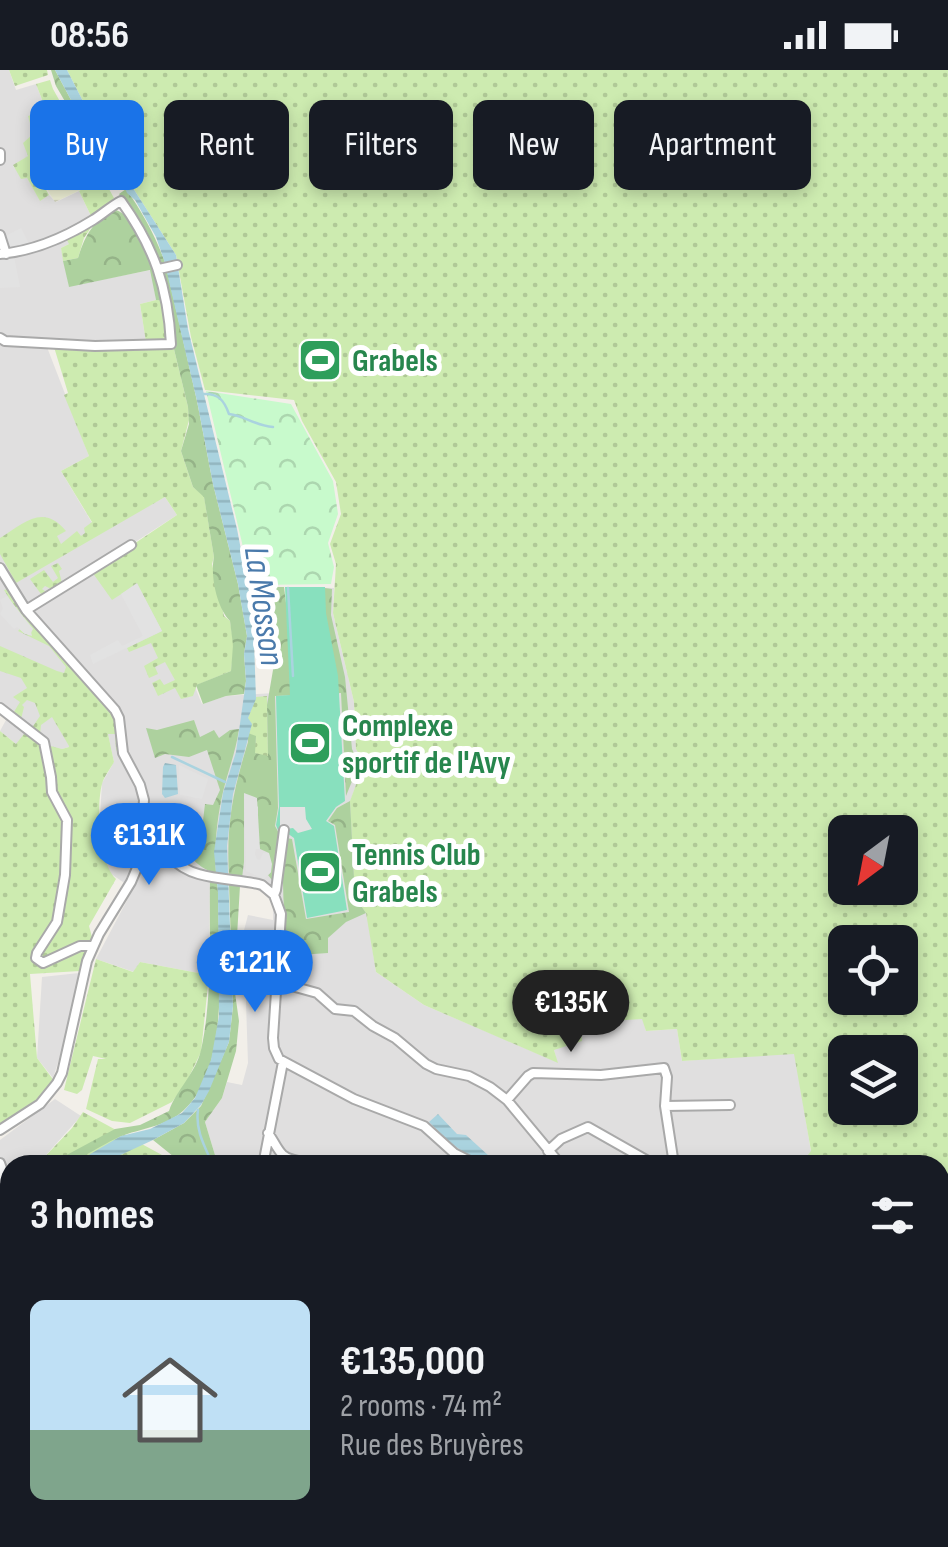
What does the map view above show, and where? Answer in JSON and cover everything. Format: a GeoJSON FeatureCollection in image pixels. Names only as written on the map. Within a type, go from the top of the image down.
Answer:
{"type":"FeatureCollection","features":[{"type":"Feature","properties":{"kind":"street"},"geometry":{"type":"LineString","coordinates":[[0,236],[3,254],[23,252],[50,243],[121,202],[161,269],[170,344],[96,346],[0,338]]}},
{"type":"Feature","properties":{"kind":"street"},"geometry":{"type":"LineString","coordinates":[[161,269],[177,265]]}},
{"type":"Feature","properties":{"kind":"street"},"geometry":{"type":"LineString","coordinates":[[26,610],[131,545]]}},
{"type":"Feature","properties":{"kind":"street"},"geometry":{"type":"LineString","coordinates":[[0,568],[26,610],[115,710],[123,753],[140,784],[145,812],[136,872],[93,946],[82,976],[62,1074],[40,1104],[0,1130]]}},
{"type":"Feature","properties":{"kind":"street"},"geometry":{"type":"LineString","coordinates":[[0,708],[44,742],[52,792],[67,820],[65,875],[56,922],[36,958],[43,964],[80,946],[93,946]]}},
{"type":"Feature","properties":{"kind":"street"},"geometry":{"type":"LineString","coordinates":[[145,812],[156,819],[165,847],[184,868],[251,882],[272,893],[282,924],[274,1048],[283,1062],[365,1104],[424,1126],[458,1155]]}},
{"type":"Feature","properties":{"kind":"street"},"geometry":{"type":"LineString","coordinates":[[272,893],[276,890],[284,830]]}},
{"type":"Feature","properties":{"kind":"street"},"geometry":{"type":"LineString","coordinates":[[277,982],[317,993],[335,1009],[354,1011],[436,1069],[469,1076],[507,1100],[552,1155]]}},
{"type":"Feature","properties":{"kind":"street"},"geometry":{"type":"LineString","coordinates":[[265,1155],[283,1062]]}},
{"type":"Feature","properties":{"kind":"street"},"geometry":{"type":"LineString","coordinates":[[507,1100],[533,1073],[601,1075],[664,1068],[673,1155]]}},
{"type":"Feature","properties":{"kind":"street"},"geometry":{"type":"LineString","coordinates":[[665,1106],[730,1105]]}},
{"type":"Feature","properties":{"kind":"street"},"geometry":{"type":"LineString","coordinates":[[548,1151],[562,1139],[588,1128],[637,1155]]}},
{"type":"Feature","properties":{"kind":"street"},"geometry":{"type":"LineString","coordinates":[[268,1132],[283,1155]]}},
{"type":"Feature","properties":{"kind":"shaded area"},"geometry":{"type":"Polygon","coordinates":[[[0,70],[9,70],[16,90],[36,84],[42,100],[30,100],[28,156],[13,166],[27,178],[30,190],[40,200],[49,195],[56,202],[79,191],[92,218],[61,248],[69,286],[151,270],[156,300],[140,304],[146,342],[45,342],[89,456],[61,471],[98,533],[165,497],[177,515],[132,544],[137,583],[170,627],[202,704],[226,696],[289,692],[286,587],[334,588],[333,613],[354,702],[356,749],[364,763],[350,802],[376,972],[424,1005],[557,1062],[557,1011],[547,1004],[553,989],[578,979],[643,1019],[646,1031],[677,1029],[682,1061],[795,1053],[811,1152],[215,1155],[205,1122],[222,1098],[227,1082],[242,1085],[248,1063],[245,973],[253,936],[243,934],[248,915],[273,920],[273,903],[252,887],[210,879],[209,975],[140,962],[134,972],[96,959],[133,889],[107,871],[99,833],[102,783],[114,762],[108,735],[62,749],[16,744],[0,731],[6,720],[0,714],[0,70]]]}},
{"type":"Feature","properties":{"kind":"shaded area"},"geometry":{"type":"Polygon","coordinates":[[[21,228],[30,246],[13,252],[20,287],[0,288],[0,239],[21,228]]]}},
{"type":"Feature","properties":{"kind":"shaded area"},"geometry":{"type":"Polygon","coordinates":[[[137,583],[162,631],[93,664],[90,655],[118,640],[122,646],[143,636],[121,594],[137,583]]]}},
{"type":"Feature","properties":{"kind":"shaded area"},"geometry":{"type":"Polygon","coordinates":[[[7,596],[33,629],[32,636],[14,629],[0,614],[0,600],[7,596]]]}},
{"type":"Feature","properties":{"kind":"shaded area"},"geometry":{"type":"Polygon","coordinates":[[[179,765],[208,779],[202,799],[180,795],[179,765]]]}},
{"type":"Feature","properties":{"kind":"shaded area"},"geometry":{"type":"Polygon","coordinates":[[[244,793],[257,798],[260,849],[255,854],[260,860],[263,853],[269,853],[272,864],[264,879],[246,871],[244,793]]]}},
{"type":"Feature","properties":{"kind":"shaded area"},"geometry":{"type":"Polygon","coordinates":[[[280,807],[305,807],[312,829],[298,833],[293,828],[280,830],[280,807]]]}},
{"type":"Feature","properties":{"kind":"shaded area"},"geometry":{"type":"Polygon","coordinates":[[[79,973],[67,1035],[53,1078],[37,1058],[42,977],[79,973]]]}},
{"type":"Feature","properties":{"kind":"shaded area"},"geometry":{"type":"Polygon","coordinates":[[[55,1099],[81,1116],[46,1155],[0,1155],[0,1140],[55,1099]]]}},
{"type":"Feature","properties":{"kind":"green space"},"geometry":{"type":"Polygon","coordinates":[[[9,70],[47,70],[48,75],[15,86],[9,70]]]}},
{"type":"Feature","properties":{"kind":"green space"},"geometry":{"type":"Polygon","coordinates":[[[51,70],[55,70],[71,100],[64,100],[51,70]]]}},
{"type":"Feature","properties":{"kind":"green space"},"geometry":{"type":"Polygon","coordinates":[[[67,70],[948,70],[948,1155],[808,1155],[811,1151],[794,1054],[682,1061],[677,1029],[646,1031],[642,1019],[594,1022],[578,979],[553,989],[547,1003],[581,1021],[582,1041],[554,1050],[558,1063],[424,1005],[376,972],[366,913],[355,897],[350,801],[364,763],[356,749],[354,702],[333,613],[336,564],[330,544],[341,514],[336,482],[294,400],[205,390],[176,255],[134,190],[144,190],[144,100],[82,100],[67,70]]]}},
{"type":"Feature","properties":{"kind":"green space"},"geometry":{"type":"Polygon","coordinates":[[[50,80],[59,100],[42,100],[36,84],[50,80]]]}},
{"type":"Feature","properties":{"kind":"green space"},"geometry":{"type":"Polygon","coordinates":[[[30,137],[30,183],[27,178],[21,179],[13,165],[28,156],[23,143],[30,137]]]}},
{"type":"Feature","properties":{"kind":"green space"},"geometry":{"type":"Polygon","coordinates":[[[34,190],[46,190],[49,195],[40,201],[34,190]]]}},
{"type":"Feature","properties":{"kind":"green space"},"geometry":{"type":"Polygon","coordinates":[[[47,190],[80,190],[55,202],[47,190]]]}},
{"type":"Feature","properties":{"kind":"green space"},"geometry":{"type":"Polygon","coordinates":[[[110,190],[114,198],[92,218],[79,191],[110,190]]]}},
{"type":"Feature","properties":{"kind":"green space"},"geometry":{"type":"Polygon","coordinates":[[[127,190],[149,226],[166,265],[162,266],[147,232],[119,194],[127,190]]]}},
{"type":"Feature","properties":{"kind":"green space"},"geometry":{"type":"Polygon","coordinates":[[[113,209],[123,214],[140,234],[165,301],[156,300],[150,270],[69,287],[63,261],[78,258],[91,230],[113,209]]]}},
{"type":"Feature","properties":{"kind":"green space"},"geometry":{"type":"Polygon","coordinates":[[[94,223],[78,258],[63,261],[61,248],[69,244],[66,238],[94,223]]]}},
{"type":"Feature","properties":{"kind":"green space"},"geometry":{"type":"Polygon","coordinates":[[[167,270],[247,636],[244,694],[203,704],[196,685],[231,671],[233,645],[230,621],[216,591],[204,497],[193,487],[181,451],[189,424],[188,407],[173,345],[162,271],[167,270]]]}},
{"type":"Feature","properties":{"kind":"green space"},"geometry":{"type":"Polygon","coordinates":[[[165,301],[168,341],[146,342],[140,304],[165,301]]]}},
{"type":"Feature","properties":{"kind":"green space"},"geometry":{"type":"Polygon","coordinates":[[[173,345],[189,420],[181,451],[193,487],[204,496],[212,564],[234,646],[231,671],[197,685],[193,696],[181,699],[175,688],[158,696],[152,683],[160,679],[164,685],[175,680],[165,662],[155,667],[158,674],[149,678],[144,666],[158,658],[151,643],[129,652],[127,648],[162,631],[137,584],[112,600],[92,572],[177,515],[165,497],[16,583],[0,554],[0,538],[33,518],[49,518],[58,523],[66,531],[57,536],[61,544],[77,531],[81,536],[92,522],[61,471],[89,456],[64,395],[68,393],[54,347],[173,345]]]}},
{"type":"Feature","properties":{"kind":"green space"},"geometry":{"type":"Polygon","coordinates":[[[206,391],[291,404],[333,481],[338,514],[328,543],[334,567],[331,584],[252,585],[206,391]]]}},
{"type":"Feature","properties":{"kind":"green space"},"geometry":{"type":"Polygon","coordinates":[[[58,563],[62,583],[51,589],[45,586],[42,589],[46,592],[41,594],[30,579],[44,570],[53,582],[58,578],[51,566],[58,563]]]}},
{"type":"Feature","properties":{"kind":"green space"},"geometry":{"type":"Polygon","coordinates":[[[264,587],[284,587],[287,611],[318,587],[332,589],[331,615],[345,677],[352,749],[359,764],[346,796],[341,693],[275,696],[275,826],[281,837],[292,839],[306,919],[349,912],[335,825],[328,821],[337,808],[350,801],[355,897],[366,913],[346,922],[328,938],[328,953],[285,956],[283,883],[275,884],[268,875],[269,853],[258,844],[258,807],[244,794],[242,878],[229,876],[232,808],[248,733],[256,736],[255,753],[268,756],[267,705],[273,670],[264,587]]]}},
{"type":"Feature","properties":{"kind":"green space","name":"Complexe sportif de l'Avy"},"geometry":{"type":"Polygon","coordinates":[[[285,587],[325,587],[338,676],[345,801],[326,821],[334,826],[347,910],[307,918],[294,838],[279,833],[276,825],[276,696],[290,695],[285,587]]]}},
{"type":"Feature","properties":{"kind":"green space"},"geometry":{"type":"Polygon","coordinates":[[[4,590],[106,705],[116,726],[121,761],[116,749],[115,734],[108,734],[114,762],[102,784],[99,820],[106,861],[116,879],[89,926],[92,937],[80,971],[30,974],[37,1058],[55,1082],[45,1095],[0,1124],[0,731],[16,744],[40,716],[35,703],[27,700],[22,705],[21,719],[26,724],[12,715],[20,702],[13,697],[27,688],[21,678],[0,671],[0,646],[57,671],[64,673],[66,667],[49,646],[18,631],[25,634],[33,629],[4,590]],[[52,717],[41,725],[39,743],[69,747],[52,717]]]}},
{"type":"Feature","properties":{"kind":"green space"},"geometry":{"type":"Polygon","coordinates":[[[267,696],[268,757],[254,753],[256,737],[248,733],[248,718],[256,697],[267,696]]]}},
{"type":"Feature","properties":{"kind":"green space"},"geometry":{"type":"Polygon","coordinates":[[[194,720],[200,737],[214,730],[219,738],[239,729],[219,812],[216,873],[194,860],[183,837],[202,829],[205,804],[213,805],[220,790],[207,750],[189,757],[165,754],[155,758],[146,728],[157,730],[194,720]]]}},
{"type":"Feature","properties":{"kind":"green space"},"geometry":{"type":"Polygon","coordinates":[[[210,879],[217,879],[219,1008],[210,1066],[199,1091],[184,1110],[169,1120],[119,1137],[84,1155],[67,1155],[115,1129],[140,1125],[169,1111],[201,1050],[210,964],[210,879]]]}},
{"type":"Feature","properties":{"kind":"green space"},"geometry":{"type":"Polygon","coordinates":[[[229,884],[240,886],[234,986],[239,1021],[236,1051],[222,1098],[205,1122],[215,1155],[172,1155],[153,1140],[184,1123],[201,1106],[229,1042],[233,1006],[229,884]]]}},
{"type":"Feature","properties":{"kind":"green space"},"geometry":{"type":"Polygon","coordinates":[[[96,959],[133,972],[140,962],[209,975],[201,1052],[186,1083],[172,1102],[130,1123],[112,1121],[86,1109],[98,1059],[106,1059],[93,1056],[82,1090],[77,1094],[64,1090],[96,959]]]}},
{"type":"Feature","properties":{"kind":"green space"},"geometry":{"type":"Polygon","coordinates":[[[83,1112],[162,1155],[46,1155],[83,1112]]]}},
{"type":"Feature","properties":{"kind":"water","name":"La Mosson"},"geometry":{"type":"Polygon","coordinates":[[[55,70],[67,70],[82,100],[71,100],[55,70]]]}},
{"type":"Feature","properties":{"kind":"water","name":"La Mosson"},"geometry":{"type":"Polygon","coordinates":[[[126,190],[134,190],[176,255],[188,329],[253,612],[256,699],[248,718],[252,724],[233,794],[227,846],[233,1006],[229,1042],[209,1091],[184,1123],[121,1155],[89,1155],[121,1136],[150,1129],[182,1113],[195,1098],[211,1060],[219,1016],[214,852],[223,793],[236,752],[246,681],[247,636],[238,584],[164,260],[156,237],[126,190]]]}},
{"type":"Feature","properties":{"kind":"water"},"geometry":{"type":"Polygon","coordinates":[[[165,763],[176,765],[178,794],[165,798],[162,794],[165,763]]]}},
{"type":"Feature","properties":{"kind":"water"},"geometry":{"type":"Polygon","coordinates":[[[438,1114],[457,1134],[466,1135],[488,1155],[463,1151],[429,1122],[438,1114]]]}},
{"type":"Feature","properties":{"kind":"waterway"},"geometry":{"type":"LineString","coordinates":[[203,394],[220,398],[229,414],[273,427]]}},
{"type":"Feature","properties":{"kind":"waterway"},"geometry":{"type":"LineString","coordinates":[[288,588],[293,676]]}},
{"type":"Feature","properties":{"kind":"waterway"},"geometry":{"type":"LineString","coordinates":[[172,757],[225,782]]}},
{"type":"Feature","properties":{"kind":"waterway"},"geometry":{"type":"LineString","coordinates":[[198,1110],[199,1131],[208,1155]]}},
{"type":"Feature","properties":{"kind":"place","name":"Grabels"},"geometry":{"type":"Point","coordinates":[320,360]}},
{"type":"Feature","properties":{"kind":"place","name":"Complexe sportif de l'Avy"},"geometry":{"type":"Point","coordinates":[310,743]}},
{"type":"Feature","properties":{"kind":"place","name":"Tennis Club Grabels"},"geometry":{"type":"Point","coordinates":[320,872]}}]}
